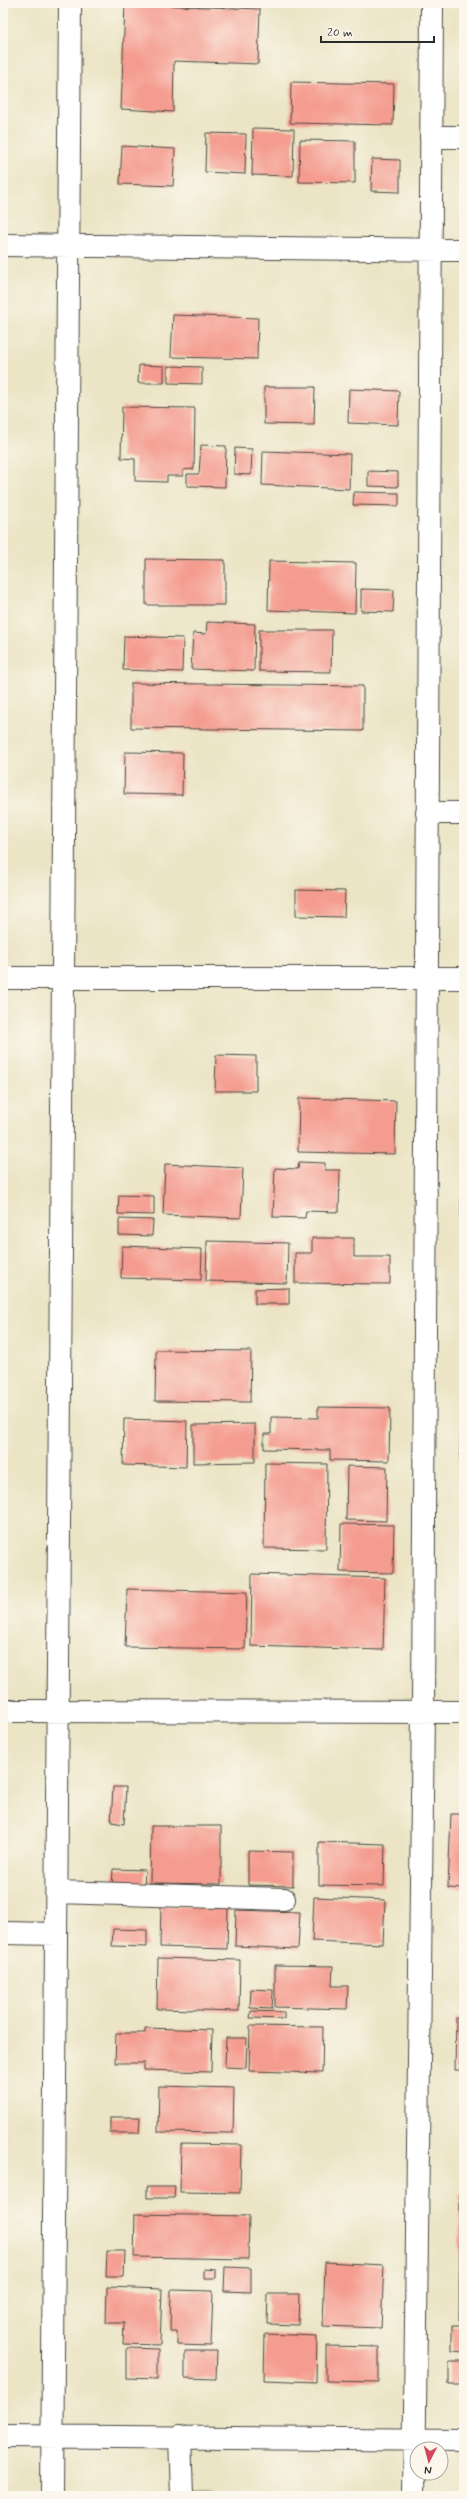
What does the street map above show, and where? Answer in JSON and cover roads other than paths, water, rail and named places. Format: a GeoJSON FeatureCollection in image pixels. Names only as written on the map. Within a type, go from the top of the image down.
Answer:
{"type":"FeatureCollection","features":[{"type":"Feature","properties":{"kind":"street"},"geometry":{"type":"LineString","coordinates":[[52,2496],[70,3]]}},
{"type":"Feature","properties":{"kind":"street"},"geometry":{"type":"LineString","coordinates":[[414,2496],[423,1712],[432,3]]}},
{"type":"Feature","properties":{"kind":"street"},"geometry":{"type":"LineString","coordinates":[[431,138],[464,137]]}},
{"type":"Feature","properties":{"kind":"street"},"geometry":{"type":"LineString","coordinates":[[3,245],[464,250]]}},
{"type":"Feature","properties":{"kind":"street"},"geometry":{"type":"LineString","coordinates":[[427,813],[464,813]]}},
{"type":"Feature","properties":{"kind":"street"},"geometry":{"type":"LineString","coordinates":[[3,978],[464,978]]}},
{"type":"Feature","properties":{"kind":"street"},"geometry":{"type":"LineString","coordinates":[[3,1711],[464,1712]]}},
{"type":"Feature","properties":{"kind":"street"},"geometry":{"type":"LineString","coordinates":[[56,1892],[284,1899]]}},
{"type":"Feature","properties":{"kind":"street"},"geometry":{"type":"LineString","coordinates":[[3,1934],[56,1934]]}},
{"type":"Feature","properties":{"kind":"street"},"geometry":{"type":"LineString","coordinates":[[3,2436],[180,2436],[464,2440]]}},
{"type":"Feature","properties":{"kind":"street"},"geometry":{"type":"LineString","coordinates":[[180,2436],[182,2496]]}}]}
